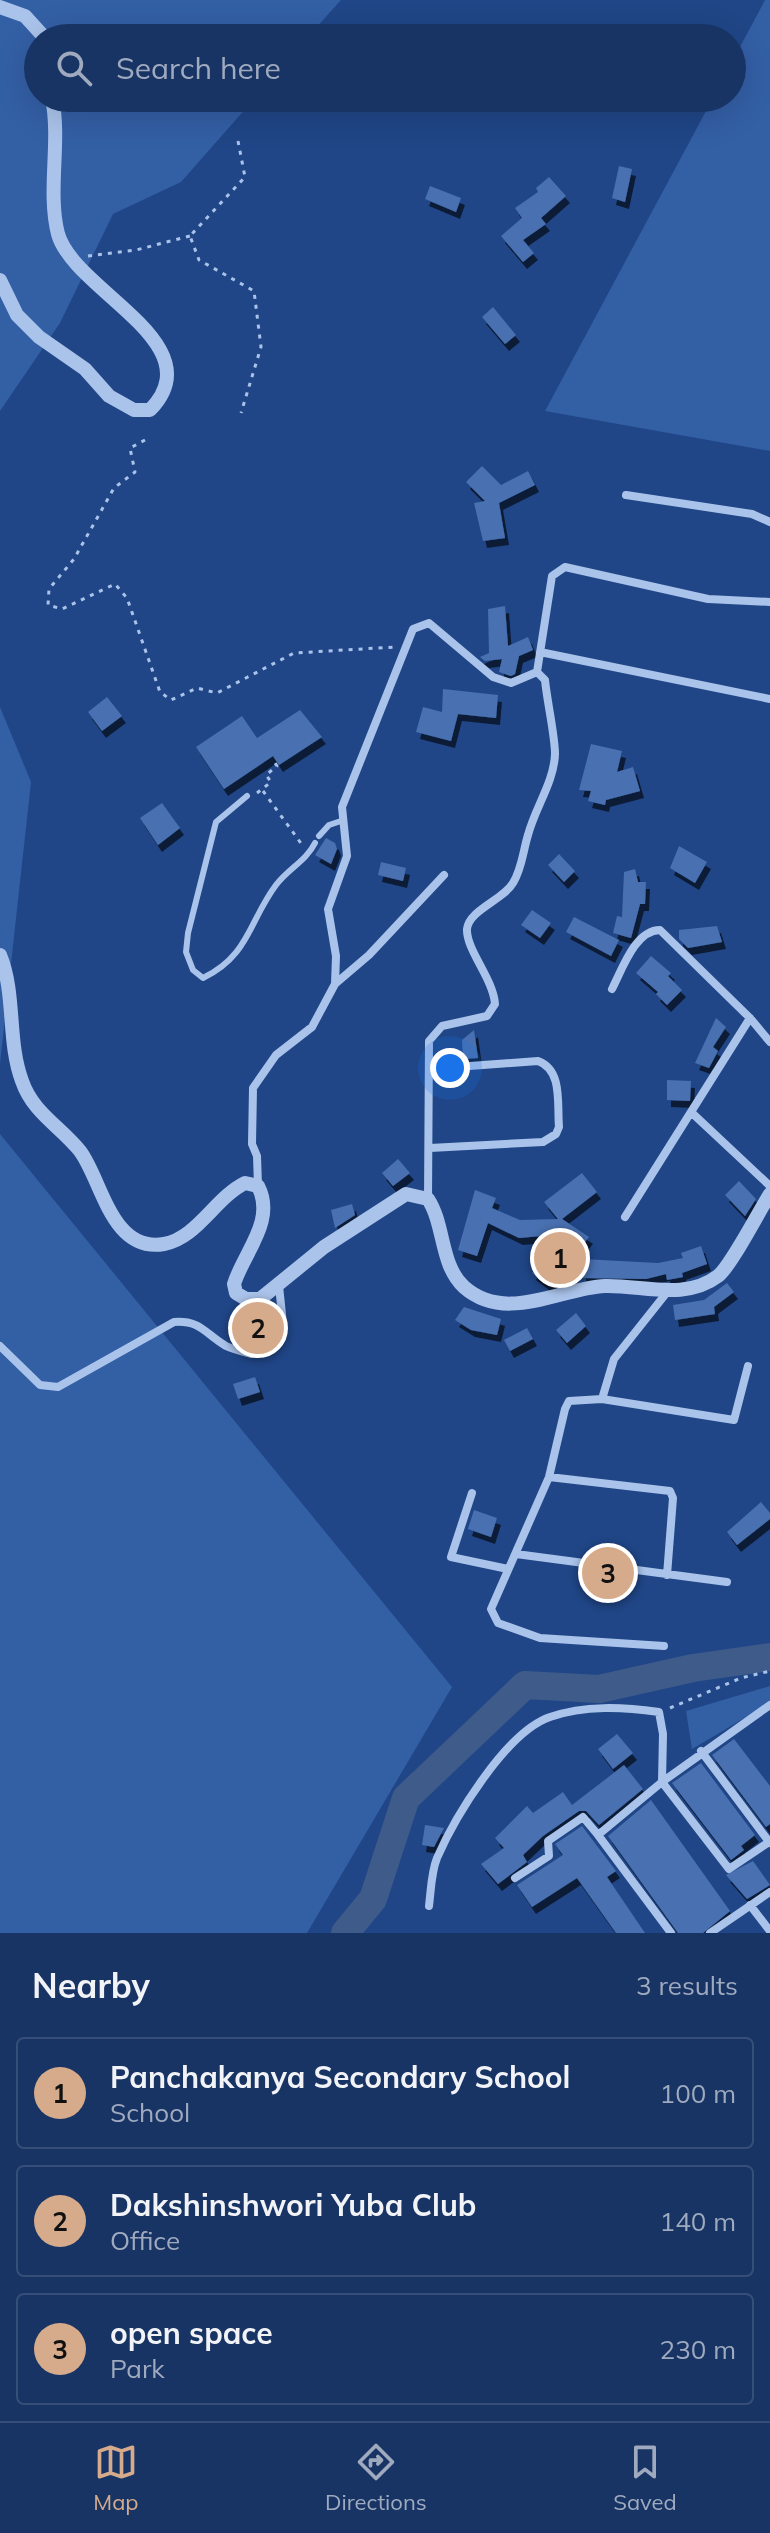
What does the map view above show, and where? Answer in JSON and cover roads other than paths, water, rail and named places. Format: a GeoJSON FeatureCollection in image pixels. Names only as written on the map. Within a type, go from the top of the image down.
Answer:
{"type":"FeatureCollection","features":[{"type":"Feature","properties":{"kind":"street"},"geometry":{"type":"LineString","coordinates":[[0,7],[25,16],[32,24]]}},
{"type":"Feature","properties":{"kind":"street"},"geometry":{"type":"LineString","coordinates":[[0,280],[17,315],[39,337],[85,369],[109,396],[134,410],[150,410],[162,398],[166,366],[163,350],[150,333],[78,268],[59,237],[55,216],[55,112]]}},
{"type":"Feature","properties":{"kind":"street"},"geometry":{"type":"LineString","coordinates":[[626,495],[752,514],[770,522]]}},
{"type":"Feature","properties":{"kind":"street"},"geometry":{"type":"LineString","coordinates":[[537,672],[552,576],[565,567],[708,599],[770,602]]}},
{"type":"Feature","properties":{"kind":"street"},"geometry":{"type":"LineString","coordinates":[[335,984],[336,956],[328,909],[347,856],[342,807],[413,629],[429,623],[493,677],[511,683],[537,672]]}},
{"type":"Feature","properties":{"kind":"street"},"geometry":{"type":"LineString","coordinates":[[540,652],[770,699]]}},
{"type":"Feature","properties":{"kind":"street"},"geometry":{"type":"LineString","coordinates":[[537,672],[545,680],[554,766],[515,880],[503,897],[472,918],[467,930],[471,945],[488,973],[495,1004],[487,1016],[442,1026],[429,1041],[428,1199],[438,1214],[455,1276],[465,1288],[483,1298],[522,1303],[603,1286],[668,1291],[699,1286],[720,1275],[770,1194]]}},
{"type":"Feature","properties":{"kind":"street"},"geometry":{"type":"LineString","coordinates":[[428,1199],[406,1194],[384,1206],[324,1247],[260,1299],[246,1299],[236,1293],[234,1284],[240,1266],[259,1233],[264,1210],[264,1197],[258,1186],[251,1119],[253,1088],[276,1055],[312,1027],[335,984],[369,955],[444,875]]}},
{"type":"Feature","properties":{"kind":"street"},"geometry":{"type":"LineString","coordinates":[[612,989],[641,938],[652,930],[660,930],[750,1018],[770,1042]]}},
{"type":"Feature","properties":{"kind":"street"},"geometry":{"type":"LineString","coordinates":[[0,955],[7,974],[14,1045],[26,1089],[46,1120],[87,1162],[104,1203],[128,1234],[159,1245],[180,1240],[228,1191],[245,1183],[258,1186]]}},
{"type":"Feature","properties":{"kind":"street"},"geometry":{"type":"LineString","coordinates":[[625,1217],[750,1018]]}},
{"type":"Feature","properties":{"kind":"street"},"geometry":{"type":"LineString","coordinates":[[429,1069],[538,1061],[547,1064],[556,1079],[559,1127],[551,1139],[543,1142],[430,1148]]}},
{"type":"Feature","properties":{"kind":"street"},"geometry":{"type":"LineString","coordinates":[[691,1112],[770,1186]]}},
{"type":"Feature","properties":{"kind":"street"},"geometry":{"type":"LineString","coordinates":[[0,1346],[40,1385],[58,1387],[174,1322],[190,1321],[203,1326],[227,1346],[252,1354],[268,1345],[283,1324],[279,1286]]}},
{"type":"Feature","properties":{"kind":"street"},"geometry":{"type":"LineString","coordinates":[[602,1399],[614,1359],[668,1291]]}},
{"type":"Feature","properties":{"kind":"street"},"geometry":{"type":"LineString","coordinates":[[664,1646],[540,1638],[498,1623],[491,1609],[549,1477],[569,1401],[602,1399],[734,1420],[748,1366]]}},
{"type":"Feature","properties":{"kind":"street"},"geometry":{"type":"LineString","coordinates":[[549,1477],[670,1491],[673,1498],[667,1575]]}},
{"type":"Feature","properties":{"kind":"street"},"geometry":{"type":"LineString","coordinates":[[472,1493],[451,1557],[508,1569]]}},
{"type":"Feature","properties":{"kind":"street"},"geometry":{"type":"LineString","coordinates":[[516,1554],[727,1582]]}},
{"type":"Feature","properties":{"kind":"street"},"geometry":{"type":"LineString","coordinates":[[598,1835],[701,1751],[770,1705]]}},
{"type":"Feature","properties":{"kind":"street"},"geometry":{"type":"LineString","coordinates":[[429,1906],[436,1860],[471,1794],[525,1734],[547,1718],[586,1708],[659,1712],[663,1734],[662,1782],[729,1869],[769,1843],[701,1751]]}},
{"type":"Feature","properties":{"kind":"street"},"geometry":{"type":"LineString","coordinates":[[515,1878],[549,1856],[548,1841],[583,1817],[671,1933]]}},
{"type":"Feature","properties":{"kind":"street"},"geometry":{"type":"LineString","coordinates":[[710,1933],[770,1892]]}},
{"type":"Feature","properties":{"kind":"street"},"geometry":{"type":"LineString","coordinates":[[750,1905],[770,1931]]}},
{"type":"Feature","properties":{"kind":"lane"},"geometry":{"type":"LineString","coordinates":[[247,796],[216,822],[188,933],[186,952],[193,970],[203,978],[225,967],[277,883],[309,854],[329,825],[344,820]]}},
{"type":"Feature","properties":{"kind":"waterway"},"geometry":{"type":"LineString","coordinates":[[345,1933],[373,1899],[406,1798],[525,1685],[599,1689],[693,1668],[770,1657]]}},
{"type":"Feature","properties":{"kind":"place","name":"Panchakanya Secondary School"},"geometry":{"type":"Point","coordinates":[560,1258]}},
{"type":"Feature","properties":{"kind":"place","name":"Dakshinshwori Yuba Club"},"geometry":{"type":"Point","coordinates":[258,1328]}},
{"type":"Feature","properties":{"kind":"place","name":"open space"},"geometry":{"type":"Point","coordinates":[608,1573]}}]}
